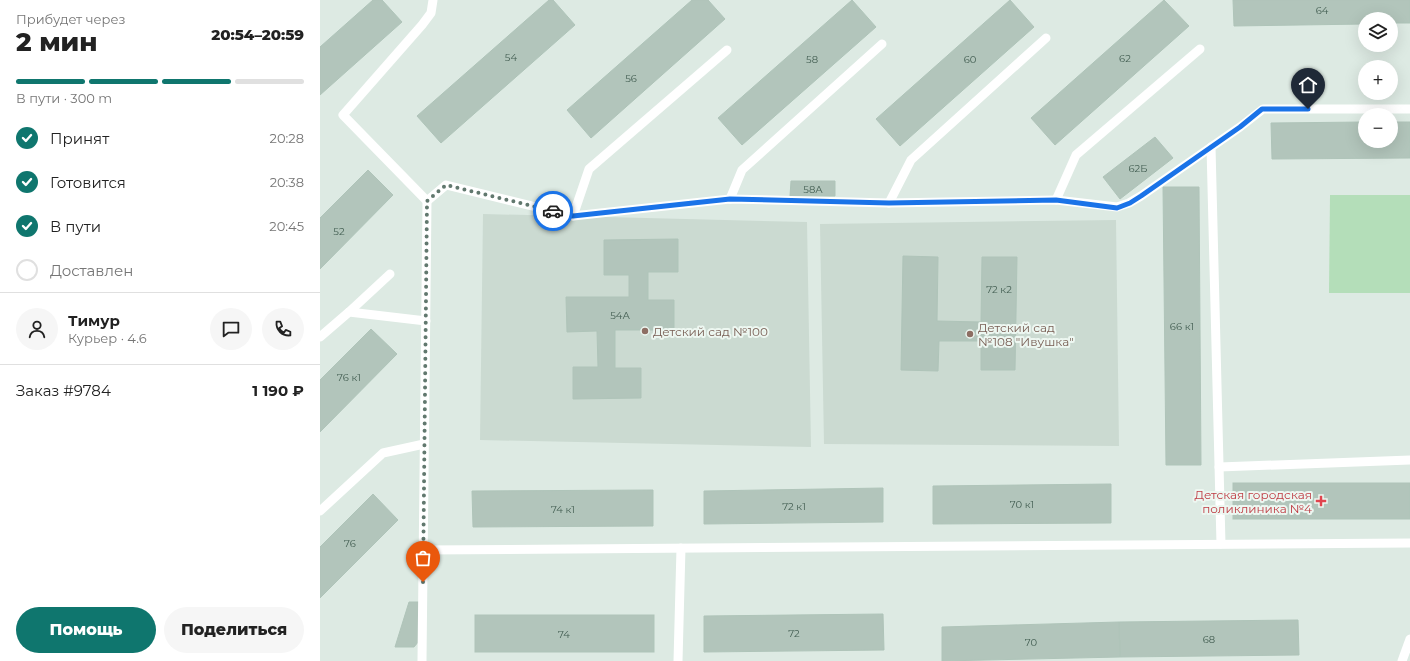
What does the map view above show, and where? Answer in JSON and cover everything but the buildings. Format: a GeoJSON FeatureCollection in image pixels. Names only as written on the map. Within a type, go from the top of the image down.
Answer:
{"type":"FeatureCollection","features":[{"type":"Feature","properties":{"kind":"lane"},"geometry":{"type":"LineString","coordinates":[[422,661],[427,201],[343,115],[422,25],[431,13],[433,0]]}},
{"type":"Feature","properties":{"kind":"lane"},"geometry":{"type":"LineString","coordinates":[[889,203],[910,160],[1046,38]]}},
{"type":"Feature","properties":{"kind":"lane"},"geometry":{"type":"LineString","coordinates":[[730,199],[742,170],[882,44]]}},
{"type":"Feature","properties":{"kind":"lane"},"geometry":{"type":"LineString","coordinates":[[1056,200],[1076,155],[1200,49]]}},
{"type":"Feature","properties":{"kind":"lane"},"geometry":{"type":"LineString","coordinates":[[573,216],[590,170],[728,50]]}},
{"type":"Feature","properties":{"kind":"lane"},"geometry":{"type":"LineString","coordinates":[[427,201],[446,185],[573,216],[730,199],[889,203],[1056,200],[1117,208],[1130,203],[1141,196],[1262,109],[1410,109]]}},
{"type":"Feature","properties":{"kind":"lane"},"geometry":{"type":"LineString","coordinates":[[1211,147],[1221,544]]}},
{"type":"Feature","properties":{"kind":"lane"},"geometry":{"type":"LineString","coordinates":[[320,337],[390,274]]}},
{"type":"Feature","properties":{"kind":"lane"},"geometry":{"type":"LineString","coordinates":[[349,312],[426,321]]}},
{"type":"Feature","properties":{"kind":"lane"},"geometry":{"type":"LineString","coordinates":[[320,511],[383,453],[424,444]]}},
{"type":"Feature","properties":{"kind":"lane"},"geometry":{"type":"LineString","coordinates":[[1219,467],[1410,460]]}},
{"type":"Feature","properties":{"kind":"lane"},"geometry":{"type":"LineString","coordinates":[[424,550],[1410,543]]}},
{"type":"Feature","properties":{"kind":"lane"},"geometry":{"type":"LineString","coordinates":[[678,661],[681,548]]}},
{"type":"Feature","properties":{"kind":"lane"},"geometry":{"type":"LineString","coordinates":[[1402,661],[1410,639]]}},
{"type":"Feature","properties":{"kind":"shaded area","name":"Детский сад №100"},"geometry":{"type":"Polygon","coordinates":[[[483,214],[807,222],[811,447],[480,440],[483,214]]]}},
{"type":"Feature","properties":{"kind":"shaded area","name":"Детский сад №108 \"Ивушка\""},"geometry":{"type":"Polygon","coordinates":[[[1116,220],[1119,446],[824,444],[820,224],[1116,220]]]}},
{"type":"Feature","properties":{"kind":"green space"},"geometry":{"type":"Polygon","coordinates":[[[1330,195],[1410,195],[1410,293],[1329,293],[1330,195]]]}},
{"type":"Feature","properties":{"kind":"way so far"},"geometry":{"type":"LineString","coordinates":[[423,582],[427,201],[446,185],[553,211]]}},
{"type":"Feature","properties":{"kind":"place","name":"Детский сад №100"},"geometry":{"type":"Point","coordinates":[645,331]}},
{"type":"Feature","properties":{"kind":"place","name":"Детский сад №108 \"Ивушка\""},"geometry":{"type":"Point","coordinates":[970,334]}},
{"type":"Feature","properties":{"kind":"place","name":"Детская городская поликлиника №4"},"geometry":{"type":"Point","coordinates":[1321,501]}},
{"type":"Feature","properties":{"kind":"route"},"geometry":{"type":"LineString","coordinates":[[553,211],[573,216],[730,199],[889,203],[1056,200],[1117,208],[1130,203],[1141,196],[1240,127],[1262,109],[1308,109]]}}]}
